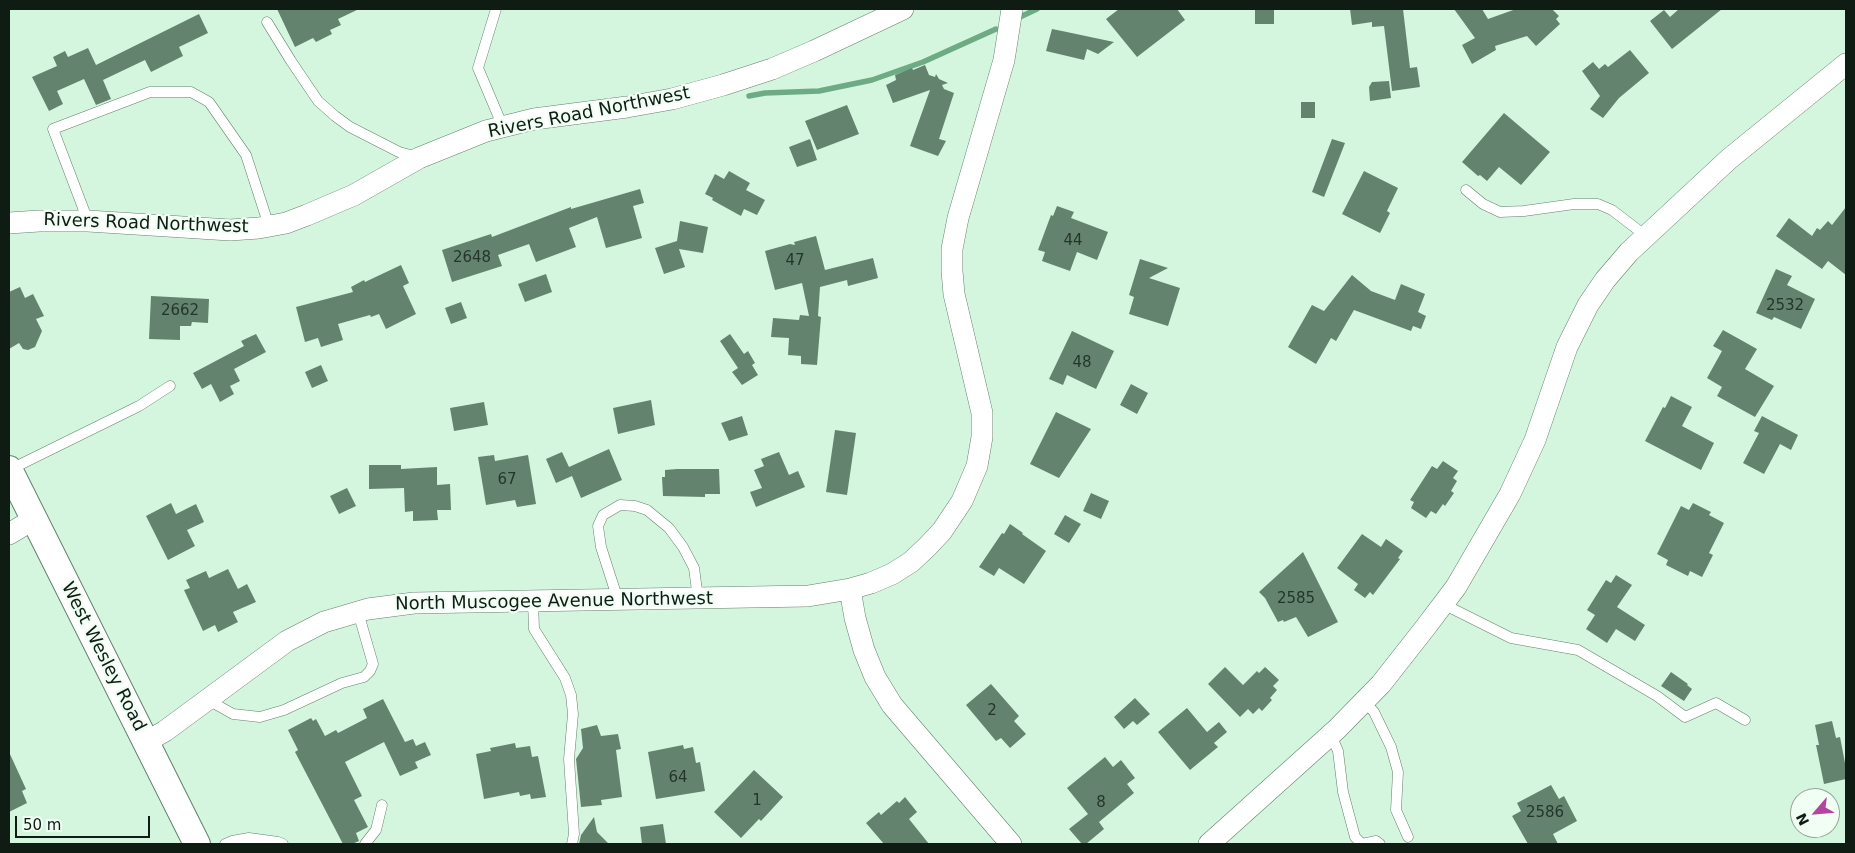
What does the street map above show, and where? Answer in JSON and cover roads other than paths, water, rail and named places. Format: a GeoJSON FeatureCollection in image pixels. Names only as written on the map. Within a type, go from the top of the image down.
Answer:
{"type":"FeatureCollection","features":[{"type":"Feature","properties":{"kind":"street","name":"Rivers Road Northwest"},"geometry":{"type":"LineString","coordinates":[[9,223],[88,221],[230,230],[286,223],[354,195],[419,158],[486,131],[534,120],[672,99],[724,86],[772,69],[814,51],[903,9]]}},
{"type":"Feature","properties":{"kind":"street","name":"North Muscogee Avenue Northwest"},"geometry":{"type":"LineString","coordinates":[[146,742],[165,731],[287,641],[324,622],[368,609],[414,603],[808,596],[850,589],[872,583],[892,574],[910,562],[942,531],[962,501],[978,466],[982,437],[982,413],[954,294],[952,248],[958,218],[1004,60],[1012,9]]}},
{"type":"Feature","properties":{"kind":"street"},"geometry":{"type":"LineString","coordinates":[[1210,844],[1331,735],[1381,684],[1456,587],[1510,494],[1535,440],[1567,347],[1588,305],[1605,280],[1629,252],[1728,160],[1846,64]]}},
{"type":"Feature","properties":{"kind":"street","name":"West Wesley Road"},"geometry":{"type":"LineString","coordinates":[[9,470],[197,844]]}},
{"type":"Feature","properties":{"kind":"street"},"geometry":{"type":"LineString","coordinates":[[9,534],[34,519]]}},
{"type":"Feature","properties":{"kind":"street"},"geometry":{"type":"LineString","coordinates":[[850,589],[855,618],[864,650],[875,676],[892,705],[1011,844]]}},
{"type":"Feature","properties":{"kind":"lane"},"geometry":{"type":"LineString","coordinates":[[496,9],[478,68],[503,127]]}},
{"type":"Feature","properties":{"kind":"lane"},"geometry":{"type":"LineString","coordinates":[[267,22],[318,101],[350,127],[399,152],[419,158]]}},
{"type":"Feature","properties":{"kind":"lane"},"geometry":{"type":"LineString","coordinates":[[88,221],[53,129],[150,92],[191,92],[209,102],[246,155],[269,226]]}},
{"type":"Feature","properties":{"kind":"lane"},"geometry":{"type":"LineString","coordinates":[[1466,190],[1483,204],[1500,212],[1524,211],[1574,204],[1598,204],[1612,210],[1646,236]]}},
{"type":"Feature","properties":{"kind":"lane"},"geometry":{"type":"LineString","coordinates":[[9,470],[139,406],[170,386]]}},
{"type":"Feature","properties":{"kind":"lane"},"geometry":{"type":"LineString","coordinates":[[618,600],[601,547],[598,526],[603,515],[620,505],[634,506],[647,510],[669,528],[683,547],[694,568],[698,598]]}},
{"type":"Feature","properties":{"kind":"lane"},"geometry":{"type":"LineString","coordinates":[[533,601],[534,629],[565,678],[571,695],[573,714],[570,759],[574,834],[572,844]]}},
{"type":"Feature","properties":{"kind":"lane"},"geometry":{"type":"LineString","coordinates":[[1443,604],[1511,638],[1578,650],[1657,696],[1685,717],[1716,703],[1745,720]]}},
{"type":"Feature","properties":{"kind":"lane"},"geometry":{"type":"LineString","coordinates":[[208,700],[234,714],[260,717],[284,710],[342,683],[364,677],[374,664],[358,612]]}},
{"type":"Feature","properties":{"kind":"lane"},"geometry":{"type":"LineString","coordinates":[[1364,701],[1374,712],[1391,747],[1398,772],[1396,810],[1408,837]]}},
{"type":"Feature","properties":{"kind":"lane"},"geometry":{"type":"LineString","coordinates":[[1331,735],[1338,751],[1343,792],[1355,837],[1362,844],[1376,841],[1380,844]]}},
{"type":"Feature","properties":{"kind":"lane"},"geometry":{"type":"LineString","coordinates":[[366,844],[376,830],[382,805]]}},
{"type":"Feature","properties":{"kind":"lane"},"geometry":{"type":"LineString","coordinates":[[226,844],[249,838],[283,844]]}},
{"type":"Feature","properties":{"kind":"waterway"},"geometry":{"type":"LineString","coordinates":[[1020,17],[1037,9]]}},
{"type":"Feature","properties":{"kind":"waterway"},"geometry":{"type":"LineString","coordinates":[[749,96],[765,93],[819,91],[872,80],[923,62],[996,29]]}}]}
